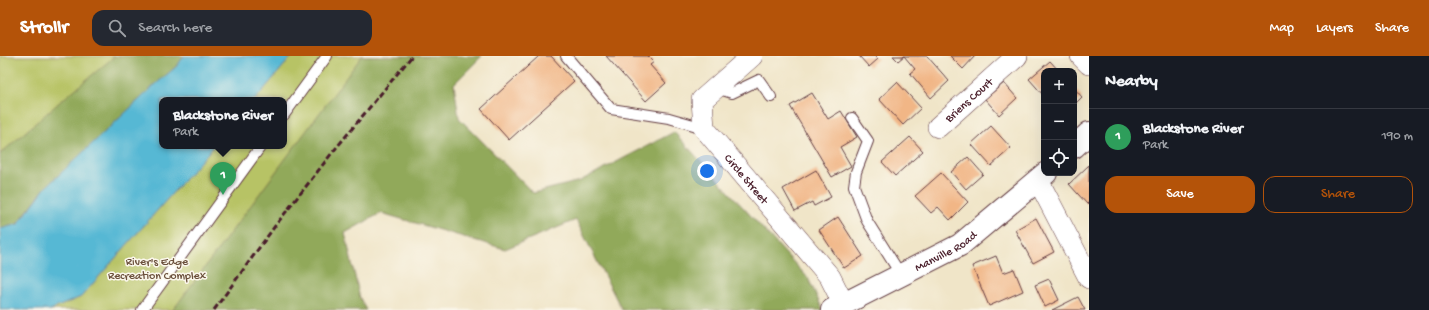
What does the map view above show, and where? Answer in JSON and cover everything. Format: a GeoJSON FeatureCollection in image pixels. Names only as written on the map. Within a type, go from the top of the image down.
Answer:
{"type":"FeatureCollection","features":[{"type":"Feature","properties":{"kind":"main road"},"geometry":{"type":"LineString","coordinates":[[1077,144],[1089,134]]}},
{"type":"Feature","properties":{"kind":"main road","name":"Manville Road"},"geometry":{"type":"LineString","coordinates":[[838,307],[960,245],[1042,176]]}},
{"type":"Feature","properties":{"kind":"street"},"geometry":{"type":"LineString","coordinates":[[704,128],[702,100],[752,56]]}},
{"type":"Feature","properties":{"kind":"street","name":"Briens Court"},"geometry":{"type":"LineString","coordinates":[[938,127],[1017,56]]}},
{"type":"Feature","properties":{"kind":"street"},"geometry":{"type":"LineString","coordinates":[[1081,56],[1089,64]]}},
{"type":"Feature","properties":{"kind":"street","name":"Circle Street"},"geometry":{"type":"LineString","coordinates":[[704,128],[830,277],[838,307]]}},
{"type":"Feature","properties":{"kind":"street"},"geometry":{"type":"LineString","coordinates":[[1042,176],[1089,278]]}},
{"type":"Feature","properties":{"kind":"lane"},"geometry":{"type":"LineString","coordinates":[[287,111],[327,56]]}},
{"type":"Feature","properties":{"kind":"lane"},"geometry":{"type":"LineString","coordinates":[[566,56],[611,109],[669,118],[704,128]]}},
{"type":"Feature","properties":{"kind":"lane"},"geometry":{"type":"LineString","coordinates":[[716,88],[732,93],[759,80],[771,97]]}},
{"type":"Feature","properties":{"kind":"lane"},"geometry":{"type":"LineString","coordinates":[[852,118],[868,141],[856,172],[854,186],[867,221],[901,275]]}},
{"type":"Feature","properties":{"kind":"lane"},"geometry":{"type":"LineString","coordinates":[[142,310],[259,149]]}},
{"type":"Feature","properties":{"kind":"green space"},"geometry":{"type":"Polygon","coordinates":[[[0,56],[116,56],[0,154],[0,56]]]}},
{"type":"Feature","properties":{"kind":"green space"},"geometry":{"type":"Polygon","coordinates":[[[115,56],[184,56],[177,66],[46,187],[17,224],[0,229],[0,154],[115,56]]]}},
{"type":"Feature","properties":{"kind":"green space","name":"River's Edge Recreation Complex"},"geometry":{"type":"Polygon","coordinates":[[[292,56],[379,56],[182,310],[50,310],[81,297],[211,149],[287,149],[287,97],[258,97],[292,56]]]}},
{"type":"Feature","properties":{"kind":"green space"},"geometry":{"type":"Polygon","coordinates":[[[362,56],[482,56],[454,84],[459,118],[533,193],[580,181],[674,132],[808,278],[823,310],[622,310],[576,220],[505,249],[381,213],[345,233],[360,298],[366,310],[173,310],[362,56]]]}},
{"type":"Feature","properties":{"kind":"water"},"geometry":{"type":"Polygon","coordinates":[[[184,56],[292,56],[258,97],[159,97],[159,149],[211,149],[81,297],[50,310],[0,310],[0,229],[18,224],[46,187],[177,66],[184,56]]]}},
{"type":"Feature","properties":{"kind":"building"},"geometry":{"type":"Polygon","coordinates":[[[539,56],[551,56],[574,81],[509,140],[481,109],[539,56]]]}},
{"type":"Feature","properties":{"kind":"building"},"geometry":{"type":"Polygon","coordinates":[[[606,56],[648,56],[654,62],[650,65],[666,83],[646,101],[606,56]]]}},
{"type":"Feature","properties":{"kind":"building"},"geometry":{"type":"Polygon","coordinates":[[[859,56],[875,56],[878,59],[869,67],[859,56]]]}},
{"type":"Feature","properties":{"kind":"building"},"geometry":{"type":"Polygon","coordinates":[[[893,56],[904,56],[898,61],[893,56]]]}},
{"type":"Feature","properties":{"kind":"building"},"geometry":{"type":"Polygon","coordinates":[[[904,56],[927,56],[949,81],[931,98],[910,73],[915,69],[904,56]]]}},
{"type":"Feature","properties":{"kind":"building"},"geometry":{"type":"Polygon","coordinates":[[[950,56],[975,56],[963,69],[950,56]]]}},
{"type":"Feature","properties":{"kind":"building"},"geometry":{"type":"Polygon","coordinates":[[[1050,61],[1056,68],[1042,68],[1050,61]]]}},
{"type":"Feature","properties":{"kind":"building"},"geometry":{"type":"Polygon","coordinates":[[[1041,69],[1041,93],[1029,79],[1041,69]]]}},
{"type":"Feature","properties":{"kind":"building"},"geometry":{"type":"Polygon","coordinates":[[[897,82],[921,108],[903,125],[879,99],[897,82]]]}},
{"type":"Feature","properties":{"kind":"building"},"geometry":{"type":"Polygon","coordinates":[[[1004,83],[1017,98],[999,115],[985,99],[1004,83]]]}},
{"type":"Feature","properties":{"kind":"building"},"geometry":{"type":"Polygon","coordinates":[[[1077,91],[1082,97],[1077,102],[1077,91]]]}},
{"type":"Feature","properties":{"kind":"building"},"geometry":{"type":"Polygon","coordinates":[[[812,93],[828,119],[841,111],[857,137],[840,147],[851,166],[832,177],[790,106],[812,93]]]}},
{"type":"Feature","properties":{"kind":"building"},"geometry":{"type":"Polygon","coordinates":[[[991,126],[1011,148],[991,166],[971,144],[991,126]]]}},
{"type":"Feature","properties":{"kind":"building"},"geometry":{"type":"Polygon","coordinates":[[[910,137],[923,151],[895,176],[882,162],[910,137]]]}},
{"type":"Feature","properties":{"kind":"building"},"geometry":{"type":"Polygon","coordinates":[[[968,157],[983,174],[966,189],[951,172],[968,157]]]}},
{"type":"Feature","properties":{"kind":"building"},"geometry":{"type":"Polygon","coordinates":[[[1089,165],[1089,202],[1087,204],[1069,184],[1089,165]]]}},
{"type":"Feature","properties":{"kind":"building"},"geometry":{"type":"Polygon","coordinates":[[[816,170],[831,197],[814,206],[812,202],[795,211],[783,189],[816,170]]]}},
{"type":"Feature","properties":{"kind":"building"},"geometry":{"type":"Polygon","coordinates":[[[941,173],[968,202],[950,220],[938,207],[931,213],[915,196],[941,173]]]}},
{"type":"Feature","properties":{"kind":"building"},"geometry":{"type":"Polygon","coordinates":[[[838,217],[863,256],[844,268],[819,230],[838,217]]]}},
{"type":"Feature","properties":{"kind":"building"},"geometry":{"type":"Polygon","coordinates":[[[1036,218],[1054,252],[1033,263],[1015,230],[1036,218]]]}},
{"type":"Feature","properties":{"kind":"building"},"geometry":{"type":"Polygon","coordinates":[[[996,256],[1003,273],[1014,269],[1023,291],[989,306],[972,266],[996,256]]]}},
{"type":"Feature","properties":{"kind":"building"},"geometry":{"type":"Polygon","coordinates":[[[1049,279],[1059,300],[1045,307],[1035,285],[1049,279]]]}},
{"type":"Feature","properties":{"kind":"building"},"geometry":{"type":"Polygon","coordinates":[[[1078,297],[1085,310],[1052,310],[1078,297]]]}},
{"type":"Feature","properties":{"kind":"railway"},"geometry":{"type":"LineString","coordinates":[[214,310],[275,226],[332,153],[412,56]]}},
{"type":"Feature","properties":{"kind":"place","name":"Blackstone River"},"geometry":{"type":"Point","coordinates":[223,195]}}]}
